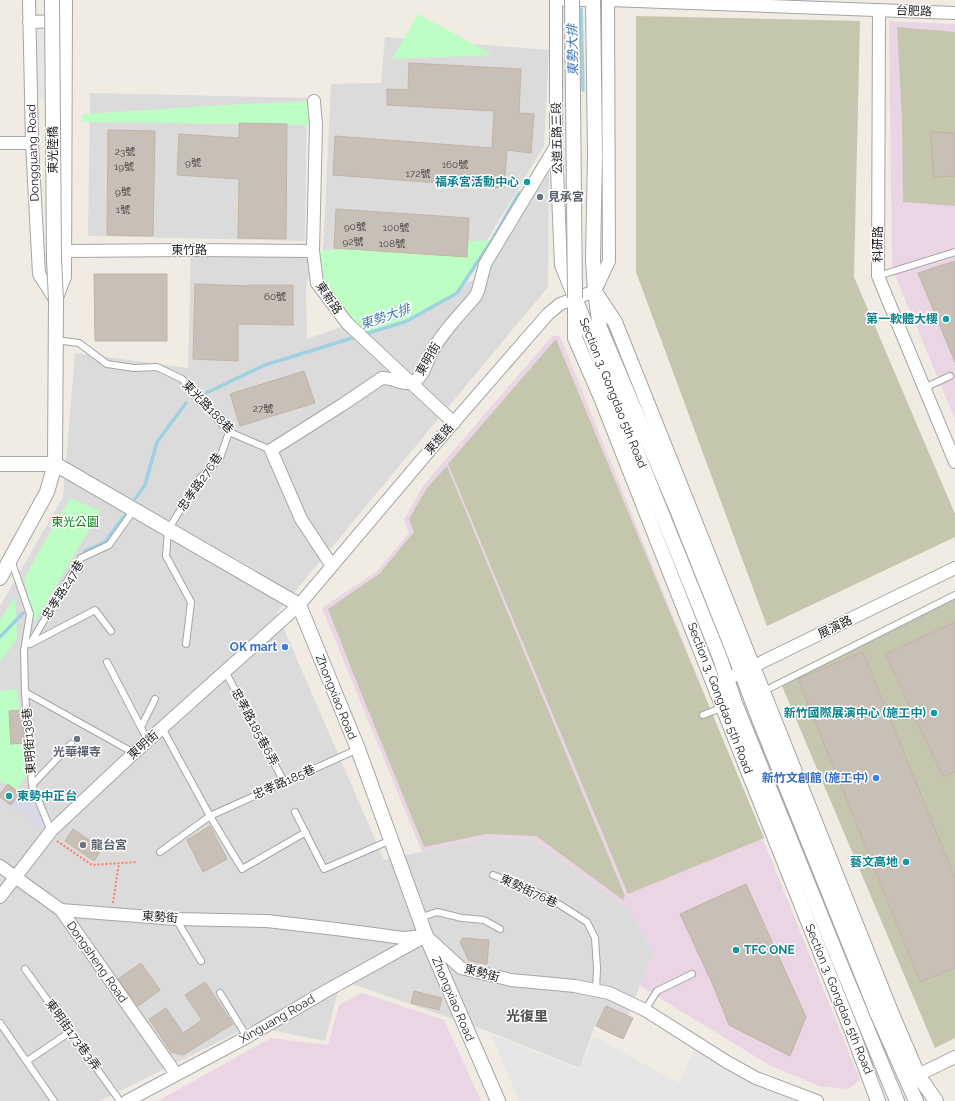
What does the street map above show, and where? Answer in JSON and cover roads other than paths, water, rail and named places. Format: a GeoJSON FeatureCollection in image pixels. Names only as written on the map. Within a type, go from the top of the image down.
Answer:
{"type":"FeatureCollection","features":[{"type":"Feature","properties":{"kind":"street","name":"Dongguang Road"},"geometry":{"type":"LineString","coordinates":[[29,0],[32,143],[39,274],[56,301]]}},
{"type":"Feature","properties":{"kind":"street","name":"東光陸橋"},"geometry":{"type":"LineString","coordinates":[[52,0],[54,259],[56,301]]}},
{"type":"Feature","properties":{"kind":"street"},"geometry":{"type":"LineString","coordinates":[[0,578],[47,492],[55,464],[56,301],[66,277],[66,0]]}},
{"type":"Feature","properties":{"kind":"street"},"geometry":{"type":"LineString","coordinates":[[556,0],[593,0]]}},
{"type":"Feature","properties":{"kind":"street","name":"公道五路三段"},"geometry":{"type":"LineString","coordinates":[[556,0],[556,146],[561,265],[575,298]]}},
{"type":"Feature","properties":{"kind":"street","name":"Section 3, Gongdao 5th Road"},"geometry":{"type":"LineString","coordinates":[[572,0],[575,338],[602,400],[714,686],[743,700],[894,1095]]}},
{"type":"Feature","properties":{"kind":"street","name":"Section 3, Gongdao 5th Road"},"geometry":{"type":"LineString","coordinates":[[593,0],[595,291],[600,328],[732,645],[747,670],[743,700],[875,1099]]}},
{"type":"Feature","properties":{"kind":"street"},"geometry":{"type":"LineString","coordinates":[[595,291],[609,261],[609,0]]}},
{"type":"Feature","properties":{"kind":"street","name":"台肥路"},"geometry":{"type":"LineString","coordinates":[[609,0],[955,13]]}},
{"type":"Feature","properties":{"kind":"street","name":"科研路"},"geometry":{"type":"LineString","coordinates":[[879,10],[878,276],[955,462]]}},
{"type":"Feature","properties":{"kind":"street"},"geometry":{"type":"LineString","coordinates":[[29,22],[66,21]]}},
{"type":"Feature","properties":{"kind":"street","name":"東新路"},"geometry":{"type":"LineString","coordinates":[[314,102],[316,125],[313,251],[316,283],[347,323],[454,422]]}},
{"type":"Feature","properties":{"kind":"street"},"geometry":{"type":"LineString","coordinates":[[0,143],[32,143]]}},
{"type":"Feature","properties":{"kind":"street","name":"東明街"},"geometry":{"type":"LineString","coordinates":[[271,450],[382,378],[386,377],[400,382],[411,383],[419,378],[445,331],[475,297],[485,264],[556,146]]}},
{"type":"Feature","properties":{"kind":"street","name":"東竹路"},"geometry":{"type":"LineString","coordinates":[[65,251],[313,251]]}},
{"type":"Feature","properties":{"kind":"street","name":"東進路"},"geometry":{"type":"LineString","coordinates":[[299,605],[454,422],[548,314],[560,304],[595,291]]}},
{"type":"Feature","properties":{"kind":"street","name":"Section 3, Gongdao 5th Road"},"geometry":{"type":"LineString","coordinates":[[575,298],[720,658],[727,679],[743,700],[886,1000],[912,1078]]}},
{"type":"Feature","properties":{"kind":"street"},"geometry":{"type":"LineString","coordinates":[[271,450],[301,519],[332,566]]}},
{"type":"Feature","properties":{"kind":"street"},"geometry":{"type":"LineString","coordinates":[[0,464],[55,464],[299,605]]}},
{"type":"Feature","properties":{"kind":"street","name":"展演路"},"geometry":{"type":"LineString","coordinates":[[714,686],[955,568]]}},
{"type":"Feature","properties":{"kind":"street","name":"東明街"},"geometry":{"type":"LineString","coordinates":[[0,897],[50,833],[134,753],[299,605]]}},
{"type":"Feature","properties":{"kind":"street","name":"Zhongxiao Road"},"geometry":{"type":"LineString","coordinates":[[299,605],[358,749],[426,936],[498,1101]]}},
{"type":"Feature","properties":{"kind":"street","name":"Dongsheng Road"},"geometry":{"type":"LineString","coordinates":[[0,866],[61,910],[176,1074]]}},
{"type":"Feature","properties":{"kind":"street","name":"東勢街"},"geometry":{"type":"LineString","coordinates":[[61,910],[176,919],[267,921],[403,938],[426,936],[462,968],[511,980],[567,985],[609,993],[645,1010],[727,1062],[756,1078],[817,1101]]}},
{"type":"Feature","properties":{"kind":"street","name":"Xinguang Road"},"geometry":{"type":"LineString","coordinates":[[127,1101],[247,1037],[326,991],[426,936]]}},
{"type":"Feature","properties":{"kind":"street"},"geometry":{"type":"LineString","coordinates":[[875,1099],[894,1095],[912,1078],[955,1057]]}},
{"type":"Feature","properties":{"kind":"street"},"geometry":{"type":"LineString","coordinates":[[912,1078],[916,1101]]}},
{"type":"Feature","properties":{"kind":"street"},"geometry":{"type":"LineString","coordinates":[[912,1078],[936,1101]]}},
{"type":"Feature","properties":{"kind":"lane"},"geometry":{"type":"LineString","coordinates":[[878,276],[955,252]]}},
{"type":"Feature","properties":{"kind":"lane","name":"東光路188巷"},"geometry":{"type":"LineString","coordinates":[[55,340],[78,343],[108,364],[134,368],[157,367],[182,379],[229,432],[271,450]]}},
{"type":"Feature","properties":{"kind":"lane"},"geometry":{"type":"LineString","coordinates":[[924,388],[950,376]]}},
{"type":"Feature","properties":{"kind":"lane","name":"忠孝路276巷"},"geometry":{"type":"LineString","coordinates":[[168,530],[200,478],[220,458],[229,432]]}},
{"type":"Feature","properties":{"kind":"lane","name":"忠孝路247巷"},"geometry":{"type":"LineString","coordinates":[[28,645],[81,558],[109,545],[134,510]]}},
{"type":"Feature","properties":{"kind":"lane"},"geometry":{"type":"LineString","coordinates":[[168,530],[166,556],[191,602],[186,644]]}},
{"type":"Feature","properties":{"kind":"lane","name":"東明街138巷"},"geometry":{"type":"LineString","coordinates":[[11,559],[30,614],[25,692],[32,785],[50,833]]}},
{"type":"Feature","properties":{"kind":"lane"},"geometry":{"type":"LineString","coordinates":[[703,715],[743,700],[955,595]]}},
{"type":"Feature","properties":{"kind":"lane"},"geometry":{"type":"LineString","coordinates":[[28,645],[95,610],[111,631]]}},
{"type":"Feature","properties":{"kind":"lane"},"geometry":{"type":"LineString","coordinates":[[107,662],[148,741]]}},
{"type":"Feature","properties":{"kind":"lane","name":"忠孝路185巷6弄"},"geometry":{"type":"LineString","coordinates":[[225,671],[284,782]]}},
{"type":"Feature","properties":{"kind":"lane"},"geometry":{"type":"LineString","coordinates":[[25,692],[134,753]]}},
{"type":"Feature","properties":{"kind":"lane"},"geometry":{"type":"LineString","coordinates":[[141,727],[155,700]]}},
{"type":"Feature","properties":{"kind":"lane"},"geometry":{"type":"LineString","coordinates":[[162,728],[210,816],[242,869],[306,832]]}},
{"type":"Feature","properties":{"kind":"lane"},"geometry":{"type":"LineString","coordinates":[[32,785],[71,744]]}},
{"type":"Feature","properties":{"kind":"lane","name":"忠孝路185巷"},"geometry":{"type":"LineString","coordinates":[[160,852],[210,816],[358,749]]}},
{"type":"Feature","properties":{"kind":"lane"},"geometry":{"type":"LineString","coordinates":[[295,812],[324,869],[391,840]]}},
{"type":"Feature","properties":{"kind":"lane","name":"東勢街76巷"},"geometry":{"type":"LineString","coordinates":[[493,875],[546,896],[587,922],[595,938],[597,968],[596,990]]}},
{"type":"Feature","properties":{"kind":"lane"},"geometry":{"type":"LineString","coordinates":[[419,918],[438,912],[462,918],[484,920],[500,929]]}},
{"type":"Feature","properties":{"kind":"lane"},"geometry":{"type":"LineString","coordinates":[[176,919],[201,961]]}},
{"type":"Feature","properties":{"kind":"lane","name":"東明街173巷3弄"},"geometry":{"type":"LineString","coordinates":[[25,969],[120,1101]]}},
{"type":"Feature","properties":{"kind":"lane"},"geometry":{"type":"LineString","coordinates":[[645,1010],[657,991],[692,974]]}},
{"type":"Feature","properties":{"kind":"lane"},"geometry":{"type":"LineString","coordinates":[[220,994],[247,1037]]}},
{"type":"Feature","properties":{"kind":"lane"},"geometry":{"type":"LineString","coordinates":[[0,1023],[54,1101]]}},
{"type":"Feature","properties":{"kind":"lane"},"geometry":{"type":"LineString","coordinates":[[27,1061],[70,1032]]}},
{"type":"Feature","properties":{"kind":"waterway","name":"東勢大排"},"geometry":{"type":"LineString","coordinates":[[581,9],[583,90]]}},
{"type":"Feature","properties":{"kind":"waterway","name":"東勢大排"},"geometry":{"type":"LineString","coordinates":[[206,393],[265,365],[407,321],[457,293],[492,240],[519,193]]}},
{"type":"Feature","properties":{"kind":"waterway","name":"東勢大排"},"geometry":{"type":"LineString","coordinates":[[135,499],[145,485],[157,442],[186,403]]}},
{"type":"Feature","properties":{"kind":"waterway","name":"東勢大排"},"geometry":{"type":"LineString","coordinates":[[85,551],[105,542],[124,516]]}},
{"type":"Feature","properties":{"kind":"waterway","name":"東勢大排"},"geometry":{"type":"LineString","coordinates":[[0,637],[23,613]]}},
{"type":"Feature","properties":{"kind":"place","name":"福承宮活動中心"},"geometry":{"type":"Point","coordinates":[527,182]}},
{"type":"Feature","properties":{"kind":"place","name":"見承宮"},"geometry":{"type":"Point","coordinates":[540,197]}},
{"type":"Feature","properties":{"kind":"place","name":"第一軟體大樓"},"geometry":{"type":"Point","coordinates":[946,319]}},
{"type":"Feature","properties":{"kind":"place","name":"OK mart"},"geometry":{"type":"Point","coordinates":[285,647]}},
{"type":"Feature","properties":{"kind":"place","name":"新竹國際展演中心 (施工中)"},"geometry":{"type":"Point","coordinates":[934,713]}},
{"type":"Feature","properties":{"kind":"place","name":"光華禪寺"},"geometry":{"type":"Point","coordinates":[77,739]}},
{"type":"Feature","properties":{"kind":"place","name":"新竹文創館 (施工中)"},"geometry":{"type":"Point","coordinates":[876,778]}},
{"type":"Feature","properties":{"kind":"place","name":"東勢中正台"},"geometry":{"type":"Point","coordinates":[9,796]}},
{"type":"Feature","properties":{"kind":"place","name":"龍台宮"},"geometry":{"type":"Point","coordinates":[83,845]}},
{"type":"Feature","properties":{"kind":"place","name":"藝文高地"},"geometry":{"type":"Point","coordinates":[906,862]}},
{"type":"Feature","properties":{"kind":"place","name":"TFC ONE"},"geometry":{"type":"Point","coordinates":[736,950]}},
{"type":"Feature","properties":{"kind":"district","name":"光復里"},"geometry":{"type":"Point","coordinates":[527,1016]}},
{"type":"Feature","properties":{"kind":"park label","name":"東光公園"},"geometry":{"type":"Point","coordinates":[75,522]}}]}
